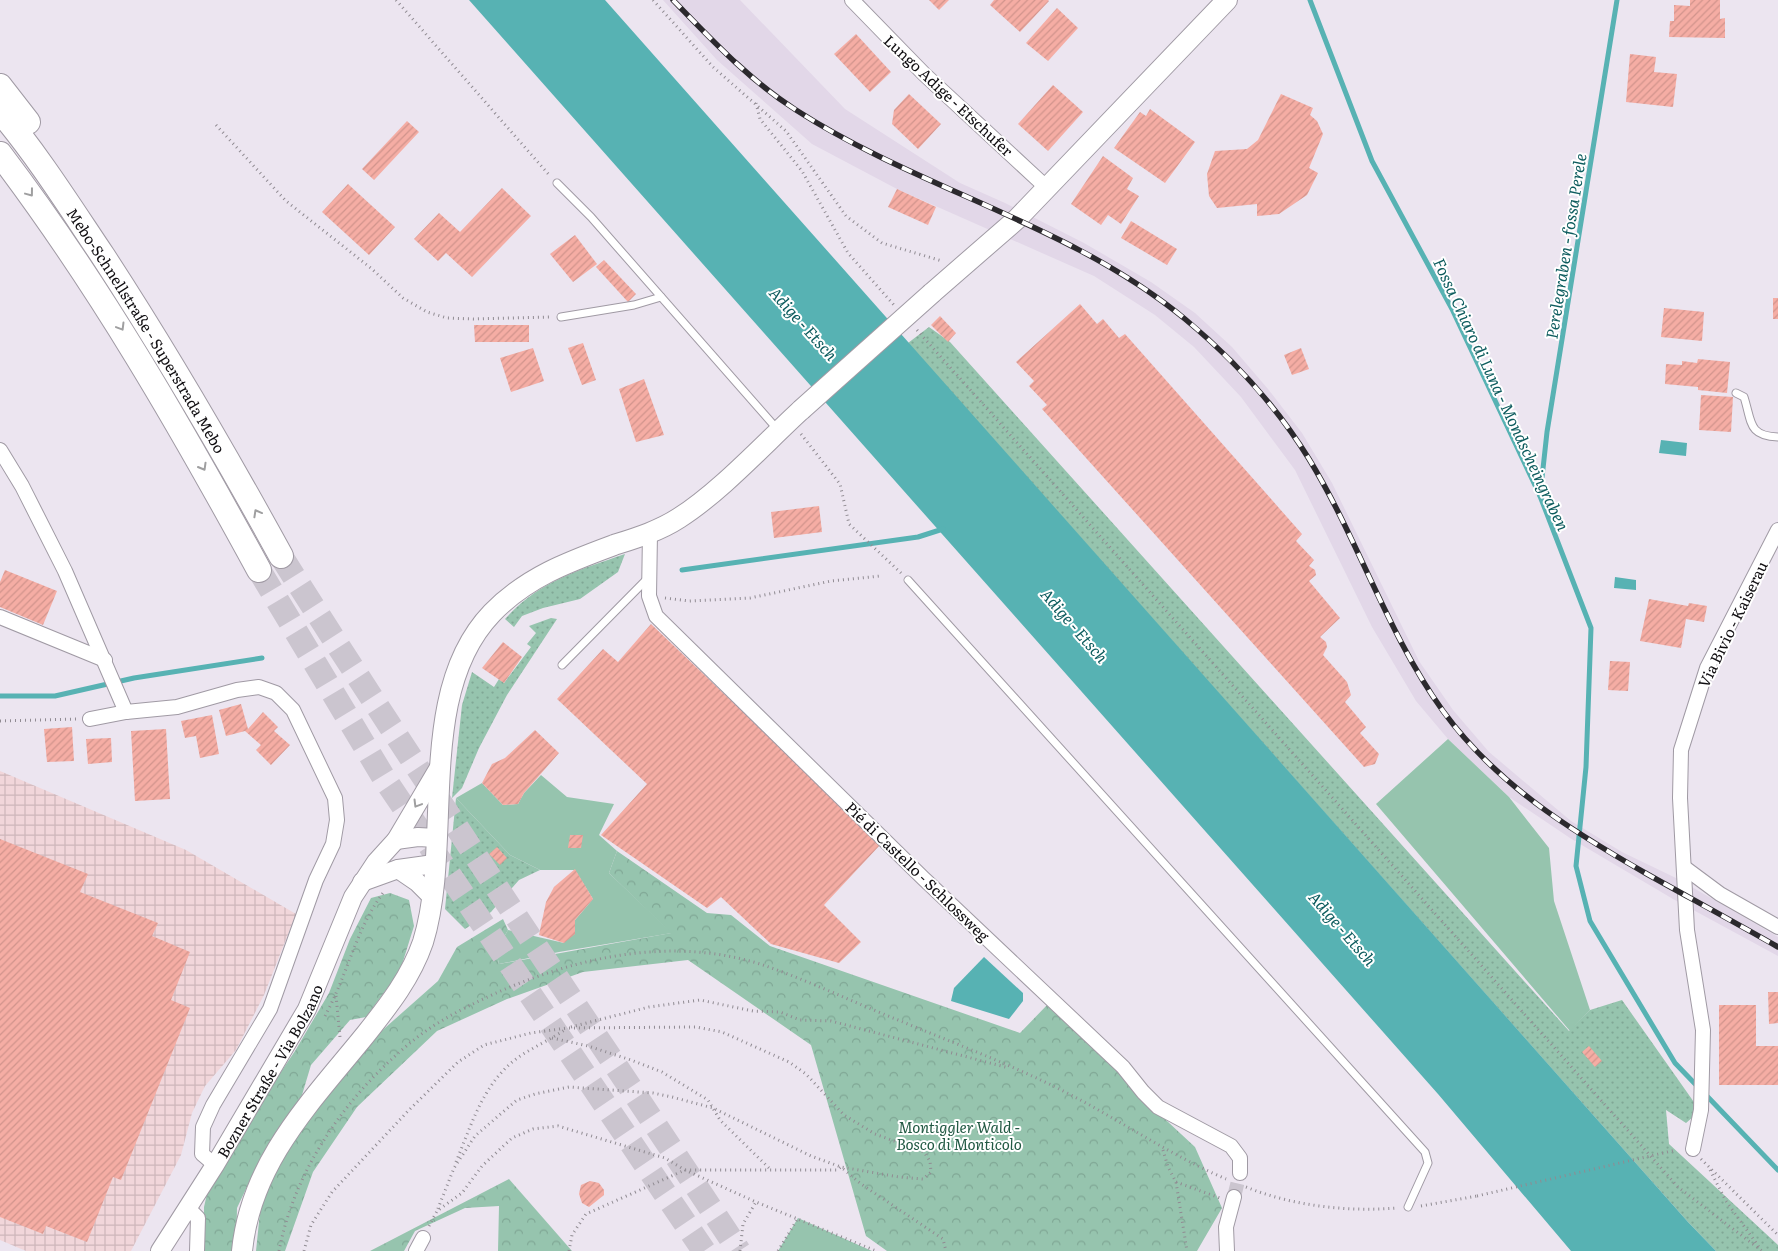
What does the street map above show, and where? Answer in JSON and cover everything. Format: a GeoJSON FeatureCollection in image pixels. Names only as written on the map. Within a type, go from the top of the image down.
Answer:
{"type":"FeatureCollection","features":[{"type":"Feature","properties":{"kind":"highway"},"geometry":{"type":"LineString","coordinates":[[0,86],[58,162],[69,204]]}},
{"type":"Feature","properties":{"kind":"highway","name":"Mebo-Schnellstraße - Superstrada Mebo"},"geometry":{"type":"LineString","coordinates":[[0,111],[69,204],[127,293],[213,433],[281,556]]}},
{"type":"Feature","properties":{"kind":"highway","name":"Mebo-Schnellstraße - Superstrada Mebo"},"geometry":{"type":"LineString","coordinates":[[0,154],[47,216],[115,317],[175,419],[259,570]]}},
{"type":"Feature","properties":{"kind":"main road"},"geometry":{"type":"LineString","coordinates":[[242,1251],[249,1209],[263,1172],[285,1135],[394,999],[412,968],[422,942],[431,896],[450,691],[466,650],[490,615],[522,585],[547,571],[650,533],[678,518],[706,498],[932,292],[1017,219],[1227,0]]}},
{"type":"Feature","properties":{"kind":"street","name":"Lungo Adige - Etschufer"},"geometry":{"type":"LineString","coordinates":[[852,0],[924,74],[1047,188]]}},
{"type":"Feature","properties":{"kind":"street"},"geometry":{"type":"LineString","coordinates":[[0,450],[22,486],[65,571],[108,666],[126,712]]}},
{"type":"Feature","properties":{"kind":"street","name":"Via Bivio - Kaiserau"},"geometry":{"type":"LineString","coordinates":[[1694,1148],[1701,1110],[1703,1067],[1700,1007],[1687,930],[1680,798],[1681,750],[1690,715],[1707,668],[1778,532]]}},
{"type":"Feature","properties":{"kind":"street","name":"Pié di Castello - Schlossweg"},"geometry":{"type":"LineString","coordinates":[[650,533],[648,596],[656,616],[923,878],[1123,1067],[1158,1107],[1231,1146],[1240,1158],[1236,1188]]}},
{"type":"Feature","properties":{"kind":"street"},"geometry":{"type":"LineString","coordinates":[[0,617],[108,666]]}},
{"type":"Feature","properties":{"kind":"street"},"geometry":{"type":"LineString","coordinates":[[90,719],[126,712],[177,707],[237,690],[259,687],[276,693],[293,710],[336,798],[337,820],[333,844],[316,880],[270,1009],[213,1105],[203,1127],[202,1154],[215,1164]]}},
{"type":"Feature","properties":{"kind":"street","name":"Bozner Straße - Via Bolzano"},"geometry":{"type":"LineString","coordinates":[[160,1251],[215,1164],[307,1009],[325,971],[349,906],[362,882],[396,840],[442,762]]}},
{"type":"Feature","properties":{"kind":"street"},"geometry":{"type":"LineString","coordinates":[[396,840],[436,838]]}},
{"type":"Feature","properties":{"kind":"street"},"geometry":{"type":"LineString","coordinates":[[362,882],[398,869],[434,864]]}},
{"type":"Feature","properties":{"kind":"street"},"geometry":{"type":"LineString","coordinates":[[1685,868],[1720,894],[1778,926]]}},
{"type":"Feature","properties":{"kind":"street"},"geometry":{"type":"LineString","coordinates":[[398,869],[417,882],[431,896]]}},
{"type":"Feature","properties":{"kind":"street"},"geometry":{"type":"LineString","coordinates":[[1227,1251],[1226,1227],[1236,1188]]}},
{"type":"Feature","properties":{"kind":"street"},"geometry":{"type":"LineString","coordinates":[[187,1207],[198,1218],[197,1251]]}},
{"type":"Feature","properties":{"kind":"street"},"geometry":{"type":"LineString","coordinates":[[416,1251],[423,1238]]}},
{"type":"Feature","properties":{"kind":"lane"},"geometry":{"type":"LineString","coordinates":[[556,183],[591,217],[778,431]]}},
{"type":"Feature","properties":{"kind":"lane"},"geometry":{"type":"LineString","coordinates":[[561,317],[634,305],[661,297]]}},
{"type":"Feature","properties":{"kind":"lane"},"geometry":{"type":"LineString","coordinates":[[1736,393],[1744,397],[1754,429],[1763,436],[1778,436]]}},
{"type":"Feature","properties":{"kind":"lane"},"geometry":{"type":"LineString","coordinates":[[562,665],[648,578]]}},
{"type":"Feature","properties":{"kind":"lane"},"geometry":{"type":"LineString","coordinates":[[908,580],[1425,1152],[1428,1163],[1408,1208]]}},
{"type":"Feature","properties":{"kind":"path"},"geometry":{"type":"LineString","coordinates":[[396,0],[556,183]]}},
{"type":"Feature","properties":{"kind":"path"},"geometry":{"type":"LineString","coordinates":[[653,0],[713,67],[786,131],[815,169],[833,200],[861,229],[882,243],[938,259],[959,270]]}},
{"type":"Feature","properties":{"kind":"path"},"geometry":{"type":"LineString","coordinates":[[756,103],[760,119],[802,172],[848,253],[901,312]]}},
{"type":"Feature","properties":{"kind":"path"},"geometry":{"type":"LineString","coordinates":[[216,125],[286,201],[372,269],[403,298],[427,312],[447,318],[473,319],[561,317]]}},
{"type":"Feature","properties":{"kind":"path"},"geometry":{"type":"LineString","coordinates":[[914,328],[1678,1187],[1762,1251]]}},
{"type":"Feature","properties":{"kind":"path"},"geometry":{"type":"LineString","coordinates":[[799,431],[840,484],[849,524],[908,580]]}},
{"type":"Feature","properties":{"kind":"path"},"geometry":{"type":"LineString","coordinates":[[648,596],[690,601],[750,598],[831,581],[880,576]]}},
{"type":"Feature","properties":{"kind":"path"},"geometry":{"type":"LineString","coordinates":[[0,721],[90,719]]}},
{"type":"Feature","properties":{"kind":"path"},"geometry":{"type":"LineString","coordinates":[[279,1251],[282,1234],[306,1170],[344,1109],[400,1051],[432,1026],[461,1009],[532,977],[566,966],[643,952],[692,952],[761,964],[1021,1071],[1086,1104],[1163,1150],[1236,1188]]}},
{"type":"Feature","properties":{"kind":"path"},"geometry":{"type":"LineString","coordinates":[[336,996],[339,1036],[352,1052]]}},
{"type":"Feature","properties":{"kind":"path"},"geometry":{"type":"LineString","coordinates":[[304,1251],[311,1225],[332,1192],[409,1110],[458,1062],[484,1045],[531,1033],[568,1028],[649,1007],[700,1000],[752,1011],[780,1012],[800,1020],[830,1021],[1021,1071]]}},
{"type":"Feature","properties":{"kind":"path"},"geometry":{"type":"LineString","coordinates":[[423,1238],[437,1211],[478,1107],[494,1082],[516,1059],[568,1028],[688,1027],[722,1032],[789,1062],[806,1074],[844,1115],[875,1134],[924,1152],[930,1161],[931,1172],[923,1179],[841,1167],[811,1156],[713,1108],[654,1093],[569,1087],[517,1100],[476,1136],[454,1168]]}},
{"type":"Feature","properties":{"kind":"path"},"geometry":{"type":"LineString","coordinates":[[552,1038],[596,1049],[662,1072],[708,1100],[720,1120],[771,1169]]}},
{"type":"Feature","properties":{"kind":"path"},"geometry":{"type":"LineString","coordinates":[[437,1211],[462,1192],[482,1166],[512,1138],[534,1129],[558,1126],[665,1158],[685,1170],[756,1202],[876,1251]]}},
{"type":"Feature","properties":{"kind":"path"},"geometry":{"type":"LineString","coordinates":[[1694,1148],[1708,1168],[1726,1201],[1762,1251]]}},
{"type":"Feature","properties":{"kind":"path"},"geometry":{"type":"LineString","coordinates":[[1163,1150],[1168,1167],[1176,1182],[1187,1251]]}},
{"type":"Feature","properties":{"kind":"path"},"geometry":{"type":"LineString","coordinates":[[1176,1182],[1236,1188],[1322,1206],[1352,1210],[1408,1208],[1477,1196],[1676,1150]]}},
{"type":"Feature","properties":{"kind":"path"},"geometry":{"type":"LineString","coordinates":[[569,1251],[572,1235],[586,1214],[685,1170],[837,1170],[841,1167]]}},
{"type":"Feature","properties":{"kind":"path"},"geometry":{"type":"LineString","coordinates":[[841,1167],[861,1184],[943,1239],[946,1251]]}},
{"type":"Feature","properties":{"kind":"path"},"geometry":{"type":"LineString","coordinates":[[1708,1168],[1778,1235]]}},
{"type":"Feature","properties":{"kind":"path"},"geometry":{"type":"LineString","coordinates":[[740,1251],[743,1224],[756,1202]]}},
{"type":"Feature","properties":{"kind":"path"},"geometry":{"type":"LineString","coordinates":[[778,1251],[798,1218]]}},
{"type":"Feature","properties":{"kind":"shaded area"},"geometry":{"type":"Polygon","coordinates":[[[663,0],[740,0],[845,109],[960,183],[1005,203],[1084,243],[1151,282],[1195,313],[1232,347],[1302,433],[1332,483],[1419,661],[1453,710],[1489,752],[1571,821],[1622,852],[1678,879],[1778,937],[1778,956],[1673,899],[1570,838],[1509,797],[1448,739],[1416,701],[1372,627],[1295,470],[1241,397],[1194,347],[1155,315],[1094,276],[897,189],[812,144],[717,60],[663,0]]]}},
{"type":"Feature","properties":{"kind":"shaded area"},"geometry":{"type":"Polygon","coordinates":[[[0,771],[186,850],[296,914],[264,995],[236,1050],[205,1086],[192,1113],[181,1155],[131,1251],[26,1251],[0,1240],[0,771]]]}},
{"type":"Feature","properties":{"kind":"green space"},"geometry":{"type":"Polygon","coordinates":[[[929,327],[950,342],[1569,1031],[1590,1010],[1622,1000],[1696,1105],[1693,1117],[1686,1123],[1666,1110],[1669,1144],[1778,1245],[1778,1251],[1716,1251],[1688,1222],[908,343],[929,327]]]}},
{"type":"Feature","properties":{"kind":"green space"},"geometry":{"type":"Polygon","coordinates":[[[625,554],[618,572],[580,599],[543,608],[522,616],[514,627],[505,619],[532,595],[560,578],[625,554]]]}},
{"type":"Feature","properties":{"kind":"green space"},"geometry":{"type":"Polygon","coordinates":[[[551,618],[557,619],[507,695],[479,748],[462,788],[452,798],[462,705],[472,672],[494,687],[499,679],[504,683],[531,647],[527,644],[536,633],[529,626],[551,618]]]}},
{"type":"Feature","properties":{"kind":"green space"},"geometry":{"type":"Polygon","coordinates":[[[1448,739],[1509,797],[1549,848],[1554,901],[1590,1010],[1570,1031],[1376,804],[1448,739]]]}},
{"type":"Feature","properties":{"kind":"green space"},"geometry":{"type":"Polygon","coordinates":[[[541,775],[567,797],[614,804],[599,835],[617,851],[609,873],[672,933],[499,964],[496,951],[508,930],[564,943],[575,920],[593,899],[575,870],[540,870],[510,855],[456,798],[482,783],[503,805],[518,804],[524,793],[541,775]]]}},
{"type":"Feature","properties":{"kind":"green space"},"geometry":{"type":"Polygon","coordinates":[[[456,798],[510,855],[540,870],[519,880],[491,912],[465,929],[445,909],[456,798]]]}},
{"type":"Feature","properties":{"kind":"green space","name":"Montiggler Wald - Bosco di Monticolo"},"geometry":{"type":"Polygon","coordinates":[[[617,851],[707,913],[731,915],[770,946],[1020,1033],[1049,1003],[1120,1071],[1153,1108],[1195,1147],[1222,1208],[1197,1251],[887,1251],[866,1236],[811,1045],[688,960],[583,972],[507,999],[437,1031],[357,1107],[313,1172],[285,1251],[256,1251],[260,1212],[272,1167],[368,1043],[438,981],[457,947],[503,919],[508,930],[496,951],[499,964],[671,933],[609,873],[617,851]]]}},
{"type":"Feature","properties":{"kind":"green space"},"geometry":{"type":"Polygon","coordinates":[[[390,893],[409,900],[414,926],[400,971],[366,1017],[350,1020],[311,1065],[302,1095],[262,1155],[237,1208],[236,1251],[204,1251],[204,1207],[211,1176],[295,1051],[329,993],[350,939],[371,898],[390,893]]]}},
{"type":"Feature","properties":{"kind":"green space"},"geometry":{"type":"Polygon","coordinates":[[[509,1179],[572,1251],[498,1251],[499,1206],[465,1208],[415,1231],[404,1251],[370,1251],[509,1179]]]}},
{"type":"Feature","properties":{"kind":"green space"},"geometry":{"type":"Polygon","coordinates":[[[798,1218],[872,1251],[778,1251],[798,1218]]]}},
{"type":"Feature","properties":{"kind":"water","name":"Adige - Etsch"},"geometry":{"type":"Polygon","coordinates":[[[469,0],[605,0],[1688,1222],[1716,1251],[1571,1251],[1438,1094],[469,0]]]}},
{"type":"Feature","properties":{"kind":"water"},"geometry":{"type":"Polygon","coordinates":[[[1661,440],[1687,443],[1686,456],[1659,453],[1661,440]]]}},
{"type":"Feature","properties":{"kind":"water"},"geometry":{"type":"Polygon","coordinates":[[[1615,577],[1636,580],[1636,590],[1614,588],[1615,577]]]}},
{"type":"Feature","properties":{"kind":"water"},"geometry":{"type":"Polygon","coordinates":[[[984,957],[1023,993],[1023,1001],[1009,1019],[951,1001],[954,988],[984,957]]]}},
{"type":"Feature","properties":{"kind":"building"},"geometry":{"type":"Polygon","coordinates":[[[929,0],[949,0],[939,10],[929,0]]]}},
{"type":"Feature","properties":{"kind":"building"},"geometry":{"type":"Polygon","coordinates":[[[994,0],[1049,1],[1020,32],[990,5],[994,0]]]}},
{"type":"Feature","properties":{"kind":"building"},"geometry":{"type":"Polygon","coordinates":[[[1690,0],[1720,0],[1720,19],[1725,18],[1725,38],[1669,37],[1670,21],[1674,21],[1674,5],[1690,6],[1690,0]]]}},
{"type":"Feature","properties":{"kind":"building"},"geometry":{"type":"Polygon","coordinates":[[[1057,8],[1078,28],[1048,61],[1026,43],[1057,8]]]}},
{"type":"Feature","properties":{"kind":"building"},"geometry":{"type":"Polygon","coordinates":[[[856,34],[891,72],[870,92],[834,54],[856,34]]]}},
{"type":"Feature","properties":{"kind":"building"},"geometry":{"type":"Polygon","coordinates":[[[1630,54],[1656,57],[1654,72],[1677,74],[1673,107],[1626,102],[1630,54]]]}},
{"type":"Feature","properties":{"kind":"building"},"geometry":{"type":"Polygon","coordinates":[[[1053,85],[1083,112],[1048,151],[1018,124],[1053,85]]]}},
{"type":"Feature","properties":{"kind":"building"},"geometry":{"type":"Polygon","coordinates":[[[909,94],[941,124],[918,149],[892,124],[894,110],[909,94]]]}},
{"type":"Feature","properties":{"kind":"building"},"geometry":{"type":"Polygon","coordinates":[[[1281,94],[1313,108],[1310,115],[1317,121],[1323,134],[1309,168],[1318,173],[1307,195],[1279,214],[1257,216],[1257,204],[1217,208],[1209,196],[1207,174],[1215,151],[1247,149],[1258,140],[1281,94]]]}},
{"type":"Feature","properties":{"kind":"building"},"geometry":{"type":"Polygon","coordinates":[[[1150,109],[1195,142],[1165,183],[1114,148],[1140,112],[1146,116],[1150,109]]]}},
{"type":"Feature","properties":{"kind":"building"},"geometry":{"type":"Polygon","coordinates":[[[407,121],[419,132],[374,180],[362,169],[407,121]]]}},
{"type":"Feature","properties":{"kind":"building"},"geometry":{"type":"Polygon","coordinates":[[[1103,156],[1133,178],[1127,189],[1139,196],[1121,224],[1108,215],[1101,225],[1071,204],[1103,156]]]}},
{"type":"Feature","properties":{"kind":"building"},"geometry":{"type":"Polygon","coordinates":[[[348,184],[395,227],[369,255],[322,212],[348,184]]]}},
{"type":"Feature","properties":{"kind":"building"},"geometry":{"type":"Polygon","coordinates":[[[502,188],[531,216],[472,277],[446,253],[438,261],[414,239],[439,213],[460,232],[502,188]]]}},
{"type":"Feature","properties":{"kind":"building"},"geometry":{"type":"Polygon","coordinates":[[[897,189],[936,207],[928,225],[888,207],[897,189]]]}},
{"type":"Feature","properties":{"kind":"building"},"geometry":{"type":"Polygon","coordinates":[[[1131,221],[1177,249],[1167,265],[1121,238],[1131,221]]]}},
{"type":"Feature","properties":{"kind":"building"},"geometry":{"type":"Polygon","coordinates":[[[575,235],[597,264],[573,282],[550,254],[575,235]]]}},
{"type":"Feature","properties":{"kind":"building"},"geometry":{"type":"Polygon","coordinates":[[[604,260],[636,294],[628,302],[596,267],[604,260]]]}},
{"type":"Feature","properties":{"kind":"building"},"geometry":{"type":"Polygon","coordinates":[[[1773,298],[1778,298],[1778,319],[1773,319],[1773,298]]]}},
{"type":"Feature","properties":{"kind":"building"},"geometry":{"type":"Polygon","coordinates":[[[1080,304],[1097,324],[1103,319],[1119,338],[1125,334],[1302,534],[1296,541],[1314,560],[1309,566],[1315,570],[1316,575],[1309,581],[1340,618],[1320,637],[1326,642],[1327,647],[1323,655],[1347,682],[1351,695],[1345,702],[1366,727],[1360,733],[1379,754],[1375,764],[1364,767],[1042,409],[1047,405],[1029,386],[1034,381],[1016,362],[1080,304]]]}},
{"type":"Feature","properties":{"kind":"building"},"geometry":{"type":"Polygon","coordinates":[[[1664,308],[1704,312],[1702,341],[1661,337],[1664,308]]]}},
{"type":"Feature","properties":{"kind":"building"},"geometry":{"type":"Polygon","coordinates":[[[940,316],[956,333],[948,342],[931,325],[940,316]]]}},
{"type":"Feature","properties":{"kind":"building"},"geometry":{"type":"Polygon","coordinates":[[[474,325],[529,325],[529,342],[475,342],[474,325]]]}},
{"type":"Feature","properties":{"kind":"building"},"geometry":{"type":"Polygon","coordinates":[[[583,343],[596,380],[582,385],[568,348],[583,343]]]}},
{"type":"Feature","properties":{"kind":"building"},"geometry":{"type":"Polygon","coordinates":[[[533,348],[544,381],[511,392],[500,358],[533,348]]]}},
{"type":"Feature","properties":{"kind":"building"},"geometry":{"type":"Polygon","coordinates":[[[1301,348],[1309,369],[1292,375],[1284,355],[1301,348]]]}},
{"type":"Feature","properties":{"kind":"building"},"geometry":{"type":"Polygon","coordinates":[[[1698,359],[1730,362],[1727,393],[1698,390],[1698,387],[1665,384],[1666,364],[1682,365],[1682,361],[1697,363],[1698,359]]]}},
{"type":"Feature","properties":{"kind":"building"},"geometry":{"type":"Polygon","coordinates":[[[644,379],[664,435],[636,442],[619,389],[644,379]]]}},
{"type":"Feature","properties":{"kind":"building"},"geometry":{"type":"Polygon","coordinates":[[[1701,395],[1733,397],[1731,432],[1699,430],[1701,395]]]}},
{"type":"Feature","properties":{"kind":"building"},"geometry":{"type":"Polygon","coordinates":[[[819,506],[822,532],[774,538],[771,512],[819,506]]]}},
{"type":"Feature","properties":{"kind":"building"},"geometry":{"type":"Polygon","coordinates":[[[5,570],[57,591],[43,625],[0,607],[0,582],[5,570]]]}},
{"type":"Feature","properties":{"kind":"building"},"geometry":{"type":"Polygon","coordinates":[[[1649,599],[1688,606],[1689,603],[1707,606],[1704,622],[1686,619],[1681,648],[1640,641],[1649,599]]]}},
{"type":"Feature","properties":{"kind":"building"},"geometry":{"type":"Polygon","coordinates":[[[651,624],[881,844],[824,905],[861,942],[839,963],[771,944],[721,897],[707,908],[601,835],[647,784],[557,699],[603,649],[618,662],[651,624]]]}},
{"type":"Feature","properties":{"kind":"building"},"geometry":{"type":"Polygon","coordinates":[[[503,642],[522,657],[504,683],[482,668],[503,642]]]}},
{"type":"Feature","properties":{"kind":"building"},"geometry":{"type":"Polygon","coordinates":[[[1610,661],[1630,662],[1628,691],[1608,690],[1610,661]]]}},
{"type":"Feature","properties":{"kind":"building"},"geometry":{"type":"Polygon","coordinates":[[[241,704],[248,729],[263,712],[278,727],[274,731],[290,745],[271,765],[256,750],[261,745],[245,731],[226,736],[219,710],[241,704]]]}},
{"type":"Feature","properties":{"kind":"building"},"geometry":{"type":"Polygon","coordinates":[[[212,715],[219,754],[200,758],[196,736],[185,738],[181,721],[212,715]]]}},
{"type":"Feature","properties":{"kind":"building"},"geometry":{"type":"Polygon","coordinates":[[[72,727],[74,761],[47,762],[44,729],[72,727]]]}},
{"type":"Feature","properties":{"kind":"building"},"geometry":{"type":"Polygon","coordinates":[[[166,729],[170,799],[135,801],[131,731],[166,729]]]}},
{"type":"Feature","properties":{"kind":"building"},"geometry":{"type":"Polygon","coordinates":[[[535,730],[559,753],[524,793],[518,804],[503,805],[482,783],[492,764],[505,758],[535,730]]]}},
{"type":"Feature","properties":{"kind":"building"},"geometry":{"type":"Polygon","coordinates":[[[111,738],[112,762],[88,764],[86,739],[111,738]]]}},
{"type":"Feature","properties":{"kind":"building"},"geometry":{"type":"Polygon","coordinates":[[[570,835],[583,835],[581,848],[568,848],[570,835]]]}},
{"type":"Feature","properties":{"kind":"building"},"geometry":{"type":"Polygon","coordinates":[[[0,839],[88,874],[80,892],[158,923],[152,936],[190,952],[171,1000],[190,1008],[121,1180],[113,1177],[87,1242],[46,1226],[43,1234],[0,1217],[0,839]]]}},
{"type":"Feature","properties":{"kind":"building"},"geometry":{"type":"Polygon","coordinates":[[[497,847],[507,858],[500,865],[489,854],[497,847]]]}},
{"type":"Feature","properties":{"kind":"building"},"geometry":{"type":"Polygon","coordinates":[[[575,869],[593,899],[575,920],[575,934],[564,943],[539,935],[546,902],[554,887],[575,869]]]}},
{"type":"Feature","properties":{"kind":"building"},"geometry":{"type":"Polygon","coordinates":[[[1768,992],[1778,992],[1778,1023],[1769,1024],[1768,992]]]}},
{"type":"Feature","properties":{"kind":"building"},"geometry":{"type":"Polygon","coordinates":[[[1719,1005],[1756,1005],[1756,1046],[1778,1046],[1778,1085],[1719,1085],[1719,1005]]]}},
{"type":"Feature","properties":{"kind":"building"},"geometry":{"type":"Polygon","coordinates":[[[1589,1046],[1602,1061],[1595,1067],[1582,1052],[1589,1046]]]}},
{"type":"Feature","properties":{"kind":"building"},"geometry":{"type":"Polygon","coordinates":[[[590,1181],[599,1183],[604,1190],[604,1195],[589,1207],[582,1203],[579,1194],[581,1185],[590,1181]]]}},
{"type":"Feature","properties":{"kind":"waterway","name":"Fossa Chiaro di Luna - Mondscheingraben"},"geometry":{"type":"LineString","coordinates":[[1310,0],[1372,161],[1452,309],[1540,496],[1591,628],[1586,767],[1576,866],[1590,921],[1675,1063],[1699,1088]]}},
{"type":"Feature","properties":{"kind":"waterway","name":"Perelegraben - fossa Perele"},"geometry":{"type":"LineString","coordinates":[[1540,496],[1547,432],[1617,0]]}},
{"type":"Feature","properties":{"kind":"waterway"},"geometry":{"type":"LineString","coordinates":[[682,570],[918,537],[943,529]]}},
{"type":"Feature","properties":{"kind":"waterway"},"geometry":{"type":"LineString","coordinates":[[0,696],[55,696],[134,678],[262,658]]}},
{"type":"Feature","properties":{"kind":"waterway","name":"Fossa Chiaro di Luna - Mondscheingraben"},"geometry":{"type":"LineString","coordinates":[[1705,1094],[1778,1170]]}},
{"type":"Feature","properties":{"kind":"tunnel"},"geometry":{"type":"LineString","coordinates":[[281,556],[451,818],[739,1251]]}},
{"type":"Feature","properties":{"kind":"tunnel"},"geometry":{"type":"LineString","coordinates":[[259,570],[384,778],[704,1251]]}},
{"type":"Feature","properties":{"kind":"tunnel"},"geometry":{"type":"LineString","coordinates":[[1234,1197],[1240,1173]]}},
{"type":"Feature","properties":{"kind":"railway"},"geometry":{"type":"LineString","coordinates":[[673,0],[747,73],[796,110],[844,138],[893,163],[1044,232],[1093,258],[1140,286],[1203,334],[1253,384],[1283,421],[1309,459],[1327,490],[1389,619],[1423,681],[1443,711],[1486,761],[1536,803],[1590,840],[1778,947]]}}]}
